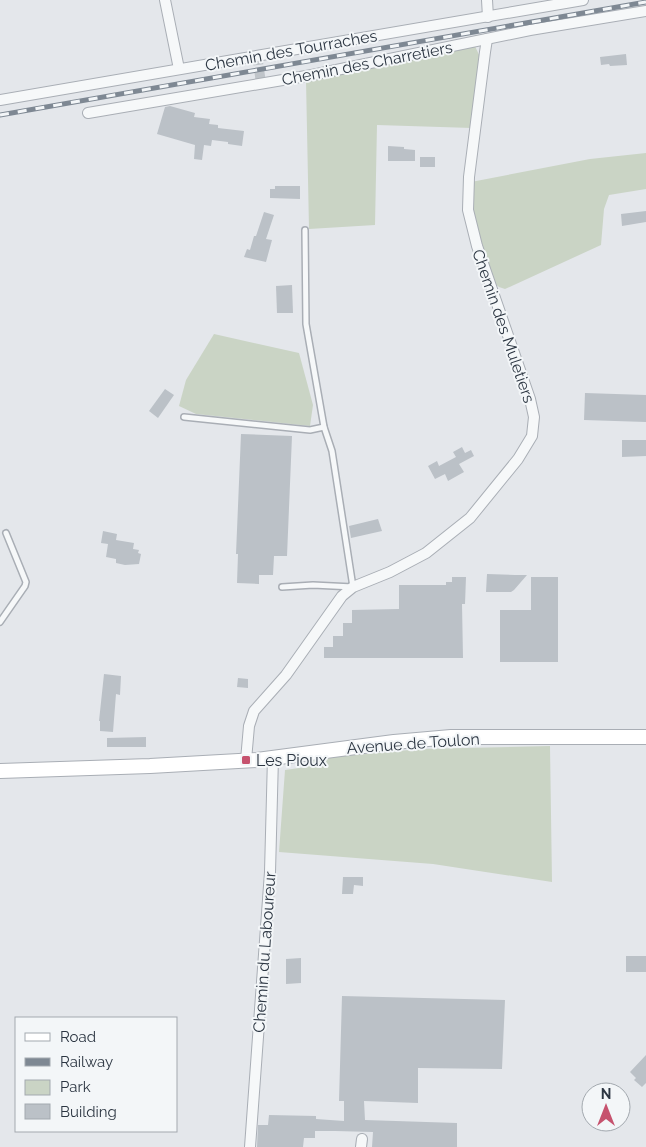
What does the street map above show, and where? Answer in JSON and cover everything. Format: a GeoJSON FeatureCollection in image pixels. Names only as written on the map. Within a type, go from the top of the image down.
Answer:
{"type":"FeatureCollection","features":[{"type":"Feature","properties":{"kind":"main road","name":"Avenue de Toulon"},"geometry":{"type":"LineString","coordinates":[[0,771],[150,766],[246,760],[394,742],[451,738],[646,737]]}},
{"type":"Feature","properties":{"kind":"street"},"geometry":{"type":"LineString","coordinates":[[165,0],[179,69]]}},
{"type":"Feature","properties":{"kind":"street"},"geometry":{"type":"LineString","coordinates":[[487,0],[488,17]]}},
{"type":"Feature","properties":{"kind":"street","name":"Chemin des Tourraches"},"geometry":{"type":"LineString","coordinates":[[0,100],[583,0]]}},
{"type":"Feature","properties":{"kind":"street","name":"Chemin des Charretiers"},"geometry":{"type":"LineString","coordinates":[[88,113],[312,75],[530,30],[646,11]]}},
{"type":"Feature","properties":{"kind":"street","name":"Chemin des Muletiers"},"geometry":{"type":"LineString","coordinates":[[246,760],[250,726],[254,711],[286,675],[342,596],[353,587],[390,572],[426,553],[470,518],[518,459],[532,436],[534,417],[530,399],[477,246],[468,210],[469,177],[484,52],[488,39]]}},
{"type":"Feature","properties":{"kind":"street","name":"Chemin du Laboureur"},"geometry":{"type":"LineString","coordinates":[[250,1147],[270,872],[273,757]]}},
{"type":"Feature","properties":{"kind":"lane"},"geometry":{"type":"LineString","coordinates":[[282,588],[313,585],[353,587],[332,451],[324,427],[306,324],[305,230]]}},
{"type":"Feature","properties":{"kind":"lane"},"geometry":{"type":"LineString","coordinates":[[184,417],[310,430],[324,427]]}},
{"type":"Feature","properties":{"kind":"lane"},"geometry":{"type":"LineString","coordinates":[[0,622],[26,582],[6,533]]}},
{"type":"Feature","properties":{"kind":"green space"},"geometry":{"type":"Polygon","coordinates":[[[474,44],[480,57],[472,128],[377,125],[375,225],[309,229],[306,80],[474,44]]]}},
{"type":"Feature","properties":{"kind":"green space"},"geometry":{"type":"Polygon","coordinates":[[[646,153],[646,189],[609,195],[604,209],[601,245],[505,289],[494,283],[472,205],[471,182],[590,159],[646,153]]]}},
{"type":"Feature","properties":{"kind":"green space"},"geometry":{"type":"Polygon","coordinates":[[[214,334],[299,353],[313,405],[310,426],[196,414],[179,406],[186,380],[214,334]]]}},
{"type":"Feature","properties":{"kind":"green space"},"geometry":{"type":"Polygon","coordinates":[[[550,746],[552,882],[433,864],[279,852],[285,770],[306,767],[311,759],[420,749],[550,746]]]}},
{"type":"Feature","properties":{"kind":"building"},"geometry":{"type":"Polygon","coordinates":[[[626,54],[627,65],[601,65],[600,57],[626,54]]]}},
{"type":"Feature","properties":{"kind":"building"},"geometry":{"type":"Polygon","coordinates":[[[170,106],[195,113],[194,117],[210,119],[209,124],[218,125],[218,128],[244,131],[242,146],[212,140],[211,146],[204,145],[202,160],[194,159],[195,145],[157,134],[165,107],[170,106]]]}},
{"type":"Feature","properties":{"kind":"building"},"geometry":{"type":"Polygon","coordinates":[[[388,146],[415,150],[415,161],[388,161],[388,146]]]}},
{"type":"Feature","properties":{"kind":"building"},"geometry":{"type":"Polygon","coordinates":[[[420,157],[435,157],[435,167],[420,167],[420,157]]]}},
{"type":"Feature","properties":{"kind":"building"},"geometry":{"type":"Polygon","coordinates":[[[275,186],[300,186],[300,199],[270,198],[270,189],[275,189],[275,186]]]}},
{"type":"Feature","properties":{"kind":"building"},"geometry":{"type":"Polygon","coordinates":[[[646,211],[646,222],[622,226],[621,214],[646,211]]]}},
{"type":"Feature","properties":{"kind":"building"},"geometry":{"type":"Polygon","coordinates":[[[264,212],[274,215],[266,239],[272,240],[266,262],[244,257],[247,249],[250,250],[264,212]]]}},
{"type":"Feature","properties":{"kind":"building"},"geometry":{"type":"Polygon","coordinates":[[[292,285],[293,313],[277,313],[276,286],[292,285]]]}},
{"type":"Feature","properties":{"kind":"building"},"geometry":{"type":"Polygon","coordinates":[[[165,389],[174,395],[158,418],[149,411],[165,389]]]}},
{"type":"Feature","properties":{"kind":"building"},"geometry":{"type":"Polygon","coordinates":[[[585,393],[646,395],[646,422],[584,420],[585,393]]]}},
{"type":"Feature","properties":{"kind":"building"},"geometry":{"type":"Polygon","coordinates":[[[241,434],[292,436],[287,556],[274,556],[273,575],[259,575],[259,584],[237,583],[238,554],[236,554],[241,434]]]}},
{"type":"Feature","properties":{"kind":"building"},"geometry":{"type":"Polygon","coordinates":[[[622,440],[646,440],[646,456],[622,457],[622,440]]]}},
{"type":"Feature","properties":{"kind":"building"},"geometry":{"type":"Polygon","coordinates":[[[462,447],[465,453],[471,450],[474,456],[459,464],[464,472],[448,481],[445,474],[435,479],[428,466],[437,461],[439,466],[456,457],[453,452],[462,447]]]}},
{"type":"Feature","properties":{"kind":"building"},"geometry":{"type":"Polygon","coordinates":[[[378,519],[382,531],[351,538],[349,526],[378,519]]]}},
{"type":"Feature","properties":{"kind":"building"},"geometry":{"type":"Polygon","coordinates":[[[103,531],[117,534],[116,540],[134,543],[133,549],[139,550],[138,553],[141,554],[139,564],[125,565],[116,563],[116,559],[106,557],[108,544],[101,543],[103,531]]]}},
{"type":"Feature","properties":{"kind":"building"},"geometry":{"type":"Polygon","coordinates":[[[487,574],[527,575],[511,592],[486,592],[487,574]]]}},
{"type":"Feature","properties":{"kind":"building"},"geometry":{"type":"Polygon","coordinates":[[[452,577],[466,577],[465,604],[462,604],[463,658],[324,658],[324,647],[333,647],[333,636],[343,636],[343,623],[352,623],[352,610],[399,609],[399,585],[446,585],[446,582],[452,582],[452,577]]]}},
{"type":"Feature","properties":{"kind":"building"},"geometry":{"type":"Polygon","coordinates":[[[531,577],[558,577],[558,662],[500,662],[500,610],[531,610],[531,577]]]}},
{"type":"Feature","properties":{"kind":"building"},"geometry":{"type":"Polygon","coordinates":[[[104,674],[121,676],[120,695],[116,694],[113,732],[100,731],[99,721],[104,674]]]}},
{"type":"Feature","properties":{"kind":"building"},"geometry":{"type":"Polygon","coordinates":[[[238,678],[248,679],[248,688],[237,687],[238,678]]]}},
{"type":"Feature","properties":{"kind":"building"},"geometry":{"type":"Polygon","coordinates":[[[146,737],[146,747],[107,747],[107,738],[146,737]]]}},
{"type":"Feature","properties":{"kind":"building"},"geometry":{"type":"Polygon","coordinates":[[[343,877],[363,877],[363,886],[354,885],[353,894],[342,894],[343,877]]]}},
{"type":"Feature","properties":{"kind":"building"},"geometry":{"type":"Polygon","coordinates":[[[626,956],[646,956],[646,972],[626,972],[626,956]]]}},
{"type":"Feature","properties":{"kind":"building"},"geometry":{"type":"Polygon","coordinates":[[[301,958],[301,983],[286,984],[286,959],[301,958]]]}},
{"type":"Feature","properties":{"kind":"building"},"geometry":{"type":"Polygon","coordinates":[[[342,996],[505,1000],[502,1069],[418,1068],[418,1103],[364,1101],[365,1120],[457,1123],[457,1147],[372,1147],[373,1132],[315,1131],[315,1138],[304,1138],[303,1147],[257,1147],[258,1125],[268,1125],[269,1115],[316,1116],[316,1119],[344,1121],[344,1101],[339,1101],[342,996]]]}},
{"type":"Feature","properties":{"kind":"building"},"geometry":{"type":"Polygon","coordinates":[[[646,1055],[646,1083],[642,1087],[634,1080],[636,1078],[630,1072],[646,1055]]]}},
{"type":"Feature","properties":{"kind":"tunnel"},"geometry":{"type":"LineString","coordinates":[[257,55],[261,83]]}},
{"type":"Feature","properties":{"kind":"railway"},"geometry":{"type":"LineString","coordinates":[[0,115],[646,2]]}},
{"type":"Feature","properties":{"kind":"place","name":"Les Pioux"},"geometry":{"type":"Point","coordinates":[246,760]}}]}
